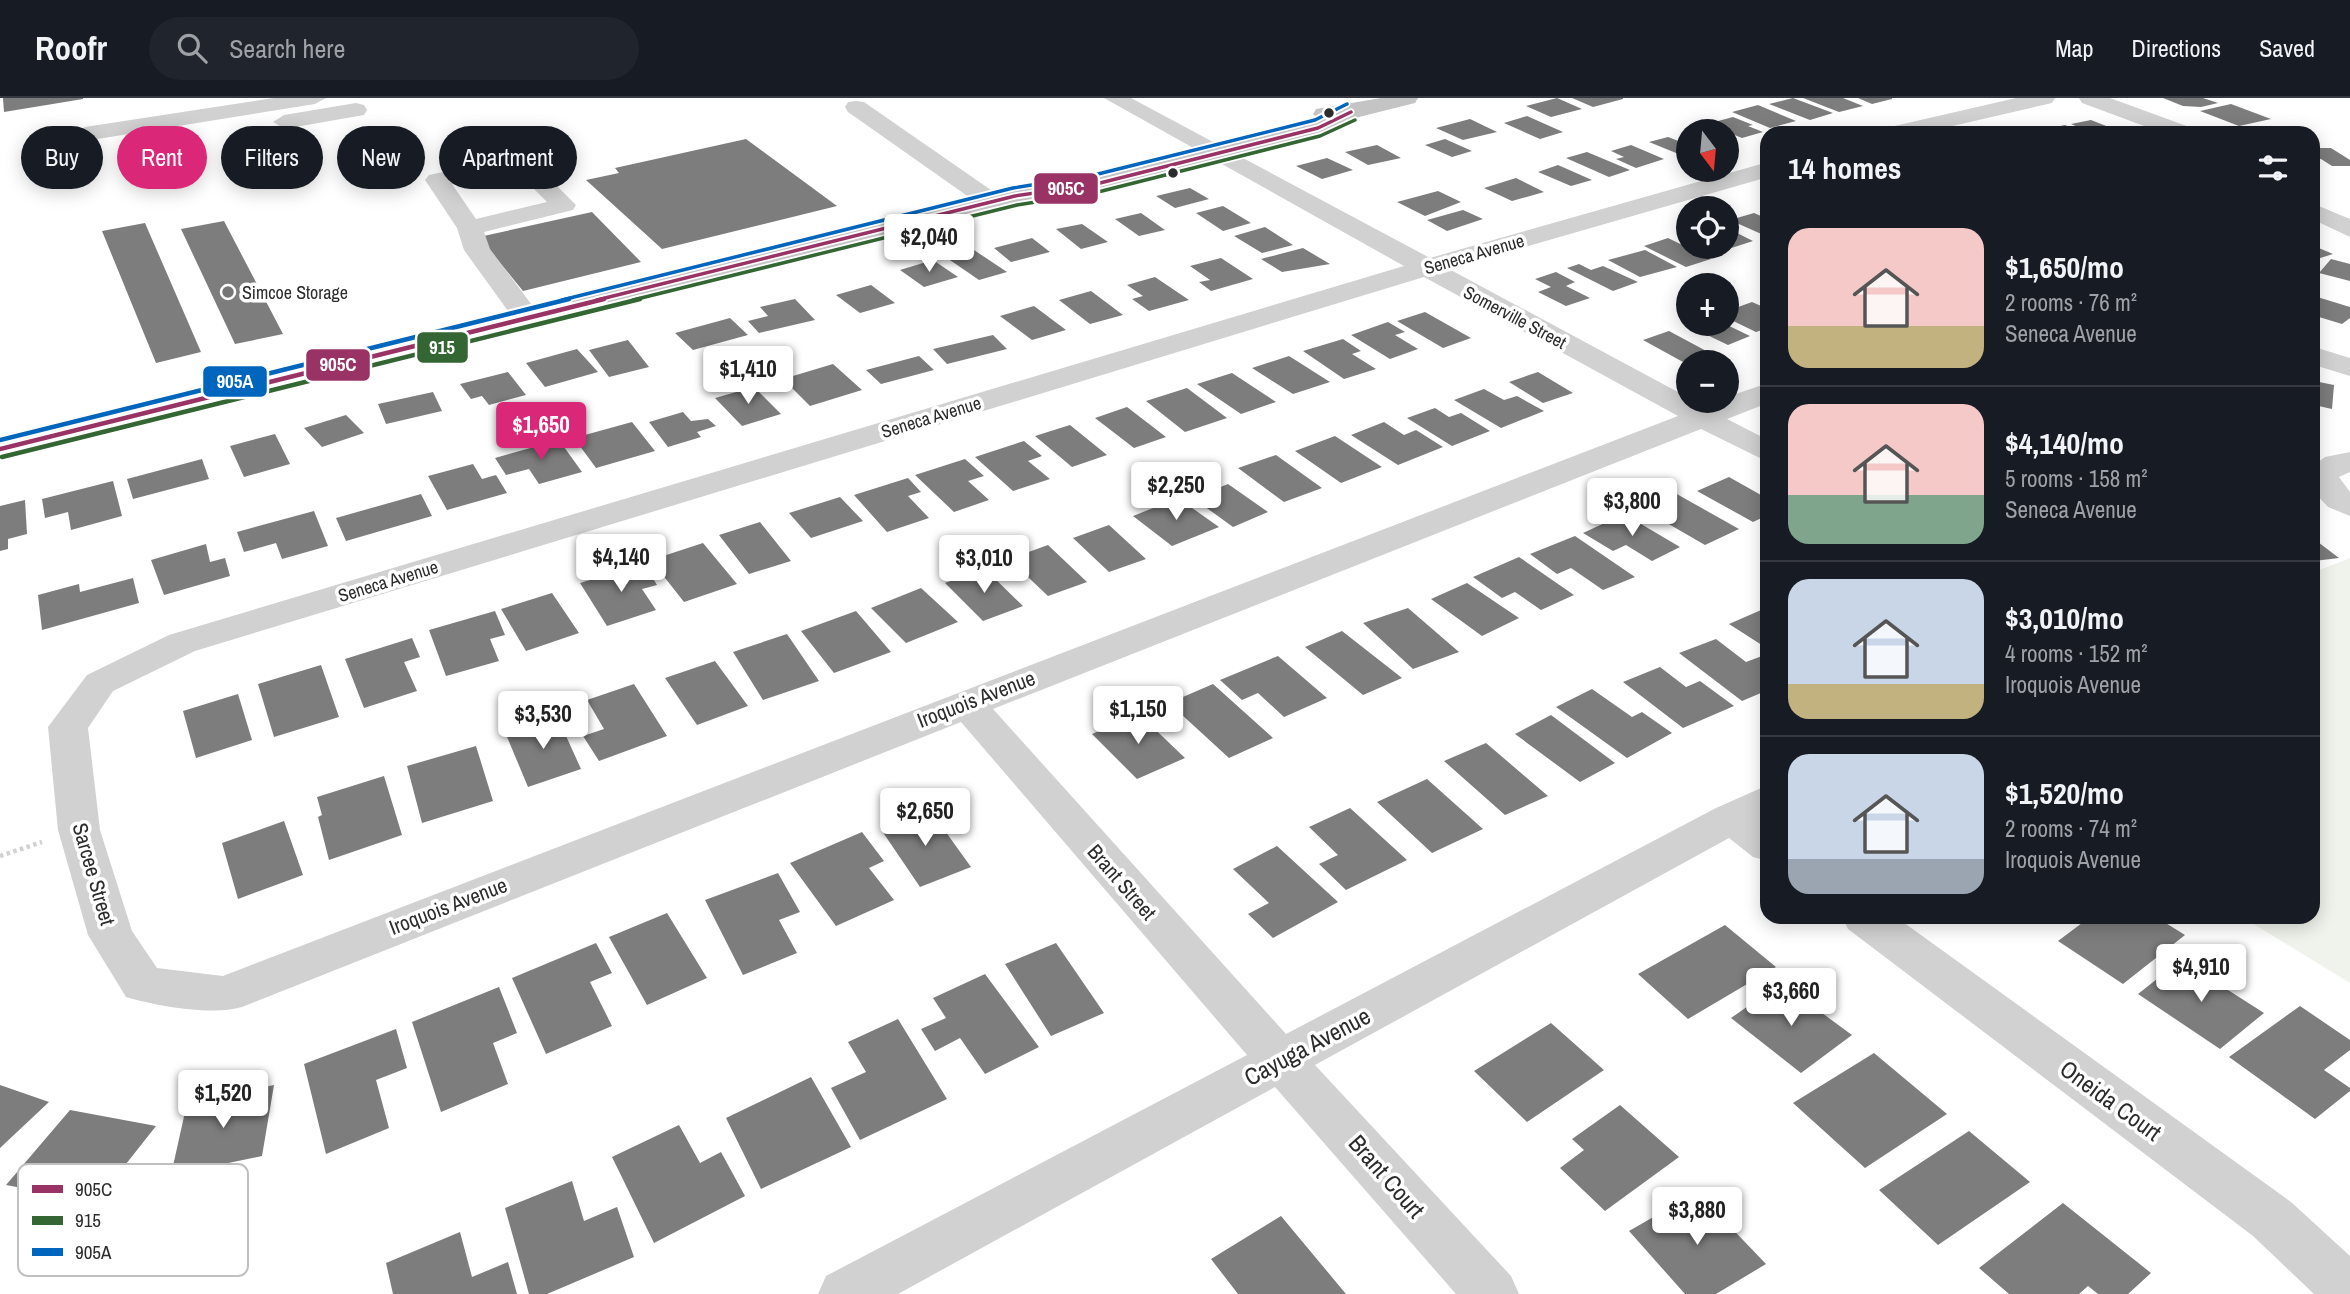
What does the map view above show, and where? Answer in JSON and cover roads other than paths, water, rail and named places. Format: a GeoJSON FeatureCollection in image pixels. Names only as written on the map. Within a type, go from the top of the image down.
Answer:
{"type":"FeatureCollection","features":[{"type":"Feature","properties":{"kind":"main road"},"geometry":{"type":"LineString","coordinates":[[0,449],[1004,199],[1096,184],[1206,148],[1318,128],[1365,105],[1407,98]]}},
{"type":"Feature","properties":{"kind":"street"},"geometry":{"type":"LineString","coordinates":[[197,98],[86,134],[315,98]]}},
{"type":"Feature","properties":{"kind":"street","name":"Somerville Street"},"geometry":{"type":"LineString","coordinates":[[1115,98],[1760,449]]}},
{"type":"Feature","properties":{"kind":"street"},"geometry":{"type":"LineString","coordinates":[[1924,126],[2044,98]]}},
{"type":"Feature","properties":{"kind":"street"},"geometry":{"type":"LineString","coordinates":[[2090,98],[2164,126]]}},
{"type":"Feature","properties":{"kind":"street"},"geometry":{"type":"LineString","coordinates":[[856,107],[1004,199]]}},
{"type":"Feature","properties":{"kind":"street"},"geometry":{"type":"LineString","coordinates":[[227,113],[356,110]]}},
{"type":"Feature","properties":{"kind":"street"},"geometry":{"type":"LineString","coordinates":[[470,228],[564,205],[520,162],[437,180],[470,228],[477,250],[526,316]]}},
{"type":"Feature","properties":{"kind":"street","name":"Seneca Avenue"},"geometry":{"type":"LineString","coordinates":[[100,683],[182,643],[1425,268],[1760,171]]}},
{"type":"Feature","properties":{"kind":"street"},"geometry":{"type":"LineString","coordinates":[[2320,214],[2350,229]]}},
{"type":"Feature","properties":{"kind":"street"},"geometry":{"type":"LineString","coordinates":[[2320,358],[2350,367]]}},
{"type":"Feature","properties":{"kind":"street","name":"Iroquois Avenue"},"geometry":{"type":"LineString","coordinates":[[225,994],[1760,394]]}},
{"type":"Feature","properties":{"kind":"street"},"geometry":{"type":"LineString","coordinates":[[2350,462],[2329,466],[2322,474],[2323,484],[2350,506]]}},
{"type":"Feature","properties":{"kind":"street","name":"Sarcee Street"},"geometry":{"type":"LineString","coordinates":[[100,683],[68,727],[79,830],[111,935],[143,984],[225,994]]}},
{"type":"Feature","properties":{"kind":"street","name":"Brant Street"},"geometry":{"type":"LineString","coordinates":[[966,703],[1280,1060]]}},
{"type":"Feature","properties":{"kind":"street","name":"Cayuga Avenue"},"geometry":{"type":"LineString","coordinates":[[846,1294],[1280,1060],[1755,821]]}},
{"type":"Feature","properties":{"kind":"street","name":"Oneida Court"},"geometry":{"type":"LineString","coordinates":[[1873,924],[2272,1219],[2350,1292]]}},
{"type":"Feature","properties":{"kind":"street","name":"Brant Court"},"geometry":{"type":"LineString","coordinates":[[1280,1060],[1491,1294]]}},
{"type":"Feature","properties":{"kind":"place","name":"Simcoe Storage"},"geometry":{"type":"Point","coordinates":[228,292]}}]}
